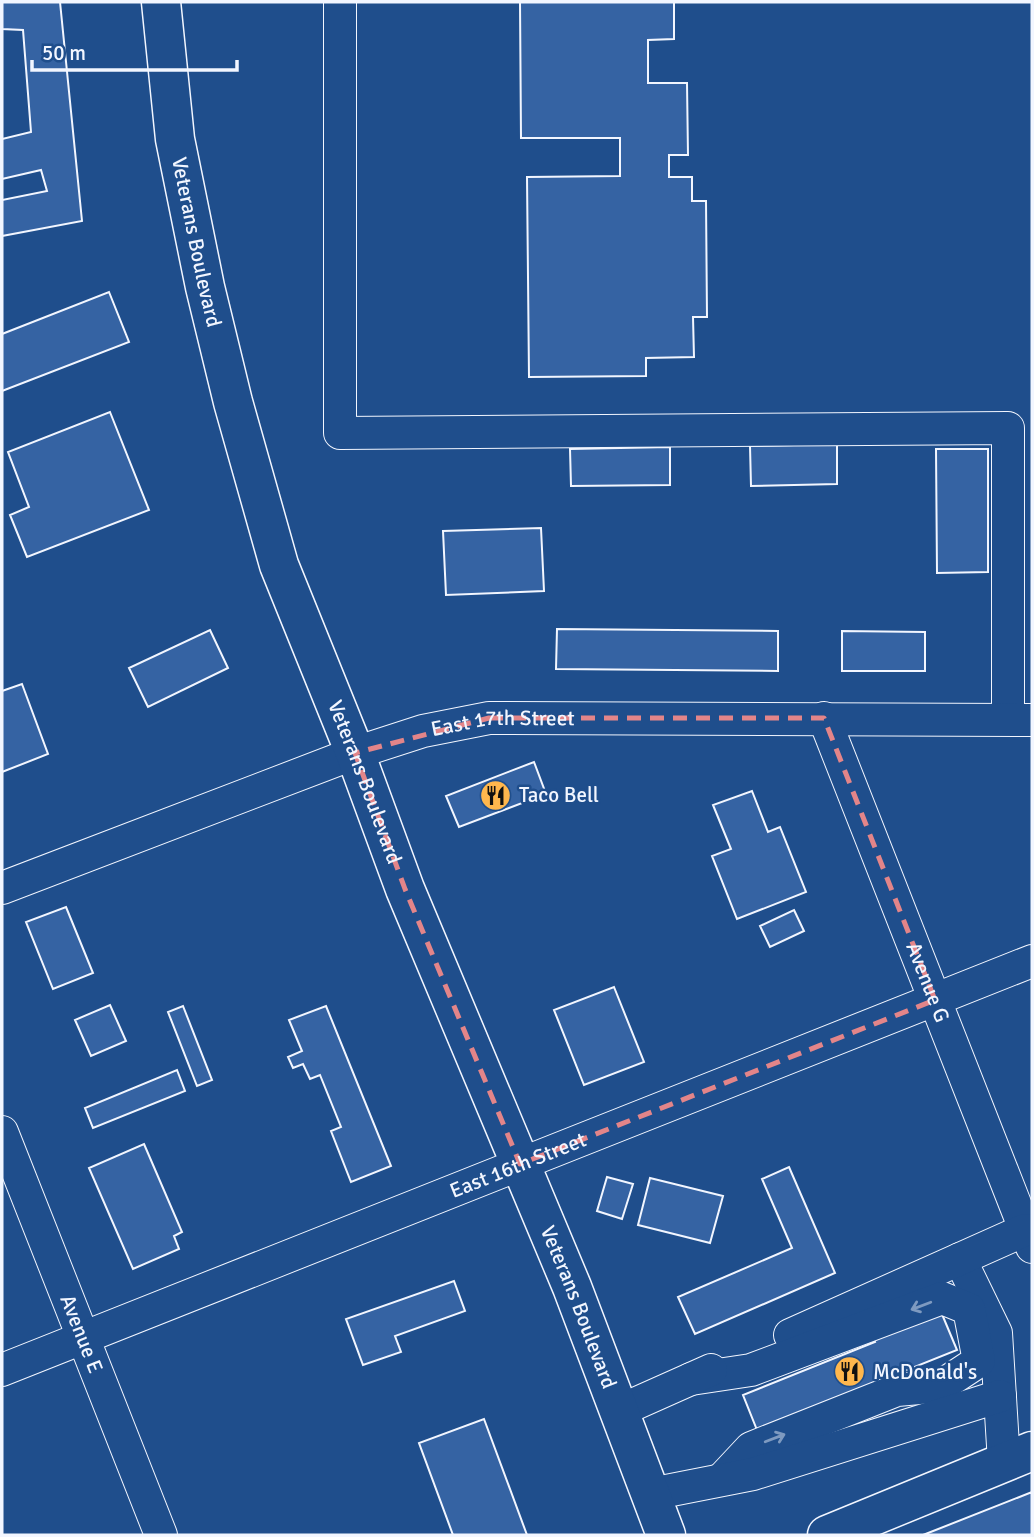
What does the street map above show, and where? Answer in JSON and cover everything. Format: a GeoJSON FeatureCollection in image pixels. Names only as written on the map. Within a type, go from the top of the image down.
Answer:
{"type":"FeatureCollection","features":[{"type":"Feature","properties":{"kind":"main road","name":"Veterans Boulevard"},"geometry":{"type":"LineString","coordinates":[[160,2],[175,139],[205,286],[233,402],[279,565],[355,753],[405,889],[572,1287],[666,1535]]}},
{"type":"Feature","properties":{"kind":"main road"},"geometry":{"type":"LineString","coordinates":[[827,1535],[1018,1457]]}},
{"type":"Feature","properties":{"kind":"street"},"geometry":{"type":"LineString","coordinates":[[340,2],[340,433],[1008,428],[1020,720]]}},
{"type":"Feature","properties":{"kind":"street","name":"East 17th Street"},"geometry":{"type":"LineString","coordinates":[[2,888],[355,753],[423,731],[489,718],[1020,720]]}},
{"type":"Feature","properties":{"kind":"street","name":"Avenue G"},"geometry":{"type":"LineString","coordinates":[[824,718],[1029,1238]]}},
{"type":"Feature","properties":{"kind":"street","name":"East 16th Street"},"geometry":{"type":"LineString","coordinates":[[2,1370],[1032,961]]}},
{"type":"Feature","properties":{"kind":"street","name":"Avenue E"},"geometry":{"type":"LineString","coordinates":[[2,1132],[161,1535]]}},
{"type":"Feature","properties":{"kind":"street"},"geometry":{"type":"LineString","coordinates":[[619,1411],[960,1259],[1029,1238]]}},
{"type":"Feature","properties":{"kind":"street"},"geometry":{"type":"LineString","coordinates":[[960,1259],[996,1334],[1000,1396],[1018,1457]]}},
{"type":"Feature","properties":{"kind":"street"},"geometry":{"type":"LineString","coordinates":[[691,1379],[751,1370],[942,1298],[969,1309],[979,1361],[941,1386],[897,1390],[751,1448],[722,1479]]}},
{"type":"Feature","properties":{"kind":"street"},"geometry":{"type":"LineString","coordinates":[[651,1494],[753,1474],[1000,1396]]}},
{"type":"Feature","properties":{"kind":"highlighted area"},"geometry":{"type":"Polygon","coordinates":[[[489,718],[824,718],[935,1000],[520,1164],[405,889],[355,753],[489,718]]]}},
{"type":"Feature","properties":{"kind":"building"},"geometry":{"type":"Polygon","coordinates":[[[2,2],[60,2],[82,221],[2,236],[2,200],[47,191],[41,170],[2,179],[2,139],[31,132],[23,30],[2,29],[2,2]]]}},
{"type":"Feature","properties":{"kind":"building"},"geometry":{"type":"Polygon","coordinates":[[[520,2],[674,2],[674,39],[648,40],[648,83],[687,83],[688,155],[669,155],[669,177],[692,177],[692,201],[706,201],[707,317],[693,317],[694,357],[646,358],[646,376],[529,377],[527,177],[620,176],[620,138],[521,138],[520,2]]]}},
{"type":"Feature","properties":{"kind":"building"},"geometry":{"type":"Polygon","coordinates":[[[109,292],[129,342],[2,391],[2,334],[109,292]]]}},
{"type":"Feature","properties":{"kind":"building"},"geometry":{"type":"Polygon","coordinates":[[[110,412],[149,510],[27,557],[10,515],[29,507],[8,452],[110,412]]]}},
{"type":"Feature","properties":{"kind":"building"},"geometry":{"type":"Polygon","coordinates":[[[837,444],[837,484],[751,486],[750,446],[837,444]]]}},
{"type":"Feature","properties":{"kind":"building"},"geometry":{"type":"Polygon","coordinates":[[[670,447],[670,485],[571,486],[570,449],[670,447]]]}},
{"type":"Feature","properties":{"kind":"building"},"geometry":{"type":"Polygon","coordinates":[[[936,449],[988,449],[988,572],[937,573],[936,449]]]}},
{"type":"Feature","properties":{"kind":"building"},"geometry":{"type":"Polygon","coordinates":[[[541,528],[544,591],[446,595],[443,531],[541,528]]]}},
{"type":"Feature","properties":{"kind":"building"},"geometry":{"type":"Polygon","coordinates":[[[557,629],[778,631],[778,671],[556,669],[557,629]]]}},
{"type":"Feature","properties":{"kind":"building"},"geometry":{"type":"Polygon","coordinates":[[[210,630],[228,668],[148,707],[129,668],[210,630]]]}},
{"type":"Feature","properties":{"kind":"building"},"geometry":{"type":"Polygon","coordinates":[[[842,631],[925,632],[925,671],[842,671],[842,631]]]}},
{"type":"Feature","properties":{"kind":"building"},"geometry":{"type":"Polygon","coordinates":[[[22,684],[48,754],[2,772],[2,691],[22,684]]]}},
{"type":"Feature","properties":{"kind":"building","name":"Taco Bell"},"geometry":{"type":"Polygon","coordinates":[[[534,762],[546,794],[459,827],[446,796],[534,762]]]}},
{"type":"Feature","properties":{"kind":"building"},"geometry":{"type":"Polygon","coordinates":[[[752,791],[768,832],[780,827],[806,892],[737,919],[712,856],[731,849],[713,805],[752,791]]]}},
{"type":"Feature","properties":{"kind":"building"},"geometry":{"type":"Polygon","coordinates":[[[66,907],[93,973],[53,989],[26,922],[66,907]]]}},
{"type":"Feature","properties":{"kind":"building"},"geometry":{"type":"Polygon","coordinates":[[[794,910],[804,931],[770,947],[760,926],[794,910]]]}},
{"type":"Feature","properties":{"kind":"building"},"geometry":{"type":"Polygon","coordinates":[[[614,987],[644,1062],[584,1085],[554,1010],[614,987]]]}},
{"type":"Feature","properties":{"kind":"building"},"geometry":{"type":"Polygon","coordinates":[[[110,1005],[126,1041],[91,1056],[75,1020],[110,1005]]]}},
{"type":"Feature","properties":{"kind":"building"},"geometry":{"type":"Polygon","coordinates":[[[183,1006],[212,1080],[197,1086],[168,1012],[183,1006]]]}},
{"type":"Feature","properties":{"kind":"building"},"geometry":{"type":"Polygon","coordinates":[[[326,1006],[391,1166],[351,1182],[331,1131],[341,1127],[320,1075],[310,1079],[303,1064],[293,1068],[288,1057],[302,1051],[289,1020],[326,1006]]]}},
{"type":"Feature","properties":{"kind":"building"},"geometry":{"type":"Polygon","coordinates":[[[177,1070],[185,1091],[93,1128],[85,1108],[177,1070]]]}},
{"type":"Feature","properties":{"kind":"building"},"geometry":{"type":"Polygon","coordinates":[[[144,1144],[182,1232],[174,1236],[179,1249],[133,1269],[89,1168],[144,1144]]]}},
{"type":"Feature","properties":{"kind":"building"},"geometry":{"type":"Polygon","coordinates":[[[789,1167],[835,1273],[695,1334],[678,1297],[792,1248],[762,1179],[789,1167]]]}},
{"type":"Feature","properties":{"kind":"building"},"geometry":{"type":"Polygon","coordinates":[[[607,1177],[633,1184],[622,1219],[597,1211],[607,1177]]]}},
{"type":"Feature","properties":{"kind":"building"},"geometry":{"type":"Polygon","coordinates":[[[650,1178],[723,1196],[710,1243],[638,1225],[650,1178]]]}},
{"type":"Feature","properties":{"kind":"building"},"geometry":{"type":"Polygon","coordinates":[[[454,1281],[465,1311],[395,1336],[401,1352],[363,1365],[346,1319],[454,1281]]]}},
{"type":"Feature","properties":{"kind":"building","name":"McDonald's"},"geometry":{"type":"Polygon","coordinates":[[[939,1307],[957,1350],[757,1430],[743,1395],[875,1342],[871,1333],[939,1307]]]}},
{"type":"Feature","properties":{"kind":"building"},"geometry":{"type":"Polygon","coordinates":[[[484,1419],[527,1535],[453,1535],[419,1443],[484,1419]]]}},
{"type":"Feature","properties":{"kind":"building"},"geometry":{"type":"Polygon","coordinates":[[[1032,1492],[1032,1535],[923,1535],[1032,1492]]]}},
{"type":"Feature","properties":{"kind":"place","name":"Taco Bell"},"geometry":{"type":"Point","coordinates":[496,795]}},
{"type":"Feature","properties":{"kind":"place","name":"McDonald's"},"geometry":{"type":"Point","coordinates":[850,1372]}}]}
